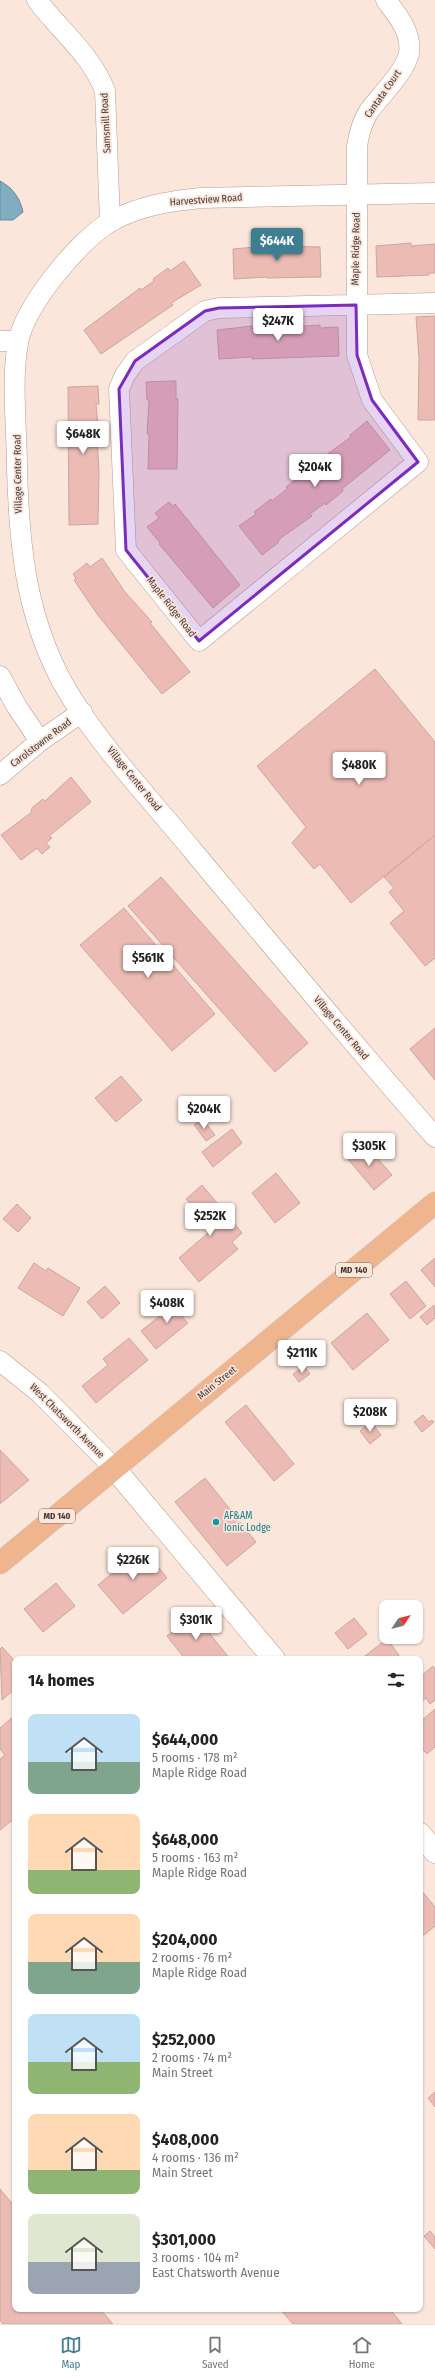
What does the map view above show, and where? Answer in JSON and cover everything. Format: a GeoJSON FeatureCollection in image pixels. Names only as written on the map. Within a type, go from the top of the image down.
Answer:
{"type":"FeatureCollection","features":[{"type":"Feature","properties":{"kind":"main road","name":"Main Street"},"geometry":{"type":"LineString","coordinates":[[0,1563],[435,1203]]}},
{"type":"Feature","properties":{"kind":"street","name":"Samsmill Road"},"geometry":{"type":"LineString","coordinates":[[37,0],[91,64],[100,77],[106,91],[110,222]]}},
{"type":"Feature","properties":{"kind":"street","name":"Cantata Court"},"geometry":{"type":"LineString","coordinates":[[357,194],[356,146],[360,128],[368,112],[400,70],[409,53],[408,36],[402,22],[386,0]]}},
{"type":"Feature","properties":{"kind":"street","name":"Harvestview Road"},"geometry":{"type":"LineString","coordinates":[[9,341],[33,309],[51,280],[93,236],[110,222],[144,208],[170,201],[201,198],[435,193]]}},
{"type":"Feature","properties":{"kind":"street","name":"Maple Ridge Road"},"geometry":{"type":"LineString","coordinates":[[356,305],[219,308],[205,311],[135,361],[125,375],[119,389],[126,550],[199,641],[418,462],[372,400],[357,356],[357,194]]}},
{"type":"Feature","properties":{"kind":"street"},"geometry":{"type":"LineString","coordinates":[[356,305],[435,303]]}},
{"type":"Feature","properties":{"kind":"street","name":"Village Center Road"},"geometry":{"type":"LineString","coordinates":[[9,341],[16,377],[18,528],[23,570],[32,608],[45,643],[60,676],[82,712],[108,747],[365,1057],[435,1137]]}},
{"type":"Feature","properties":{"kind":"street"},"geometry":{"type":"LineString","coordinates":[[0,676],[17,707],[40,741]]}},
{"type":"Feature","properties":{"kind":"street","name":"Carolstowne Road"},"geometry":{"type":"LineString","coordinates":[[0,774],[40,741],[82,712]]}},
{"type":"Feature","properties":{"kind":"street","name":"West Chatsworth Avenue"},"geometry":{"type":"LineString","coordinates":[[0,1361],[40,1393],[114,1468]]}},
{"type":"Feature","properties":{"kind":"street"},"geometry":{"type":"LineString","coordinates":[[114,1468],[271,1656]]}},
{"type":"Feature","properties":{"kind":"street"},"geometry":{"type":"LineString","coordinates":[[423,1838],[435,1852]]}},
{"type":"Feature","properties":{"kind":"highlighted area"},"geometry":{"type":"Polygon","coordinates":[[[356,305],[357,355],[372,400],[418,462],[199,641],[126,550],[119,389],[135,361],[205,311],[219,308],[356,305]]]}},
{"type":"Feature","properties":{"kind":"water"},"geometry":{"type":"Polygon","coordinates":[[[0,181],[12,190],[22,207],[23,212],[13,220],[0,220],[0,181]]]}},
{"type":"Feature","properties":{"kind":"building"},"geometry":{"type":"Polygon","coordinates":[[[411,243],[411,246],[435,244],[435,273],[429,273],[429,275],[377,277],[376,246],[411,243]]]}},
{"type":"Feature","properties":{"kind":"building"},"geometry":{"type":"Polygon","coordinates":[[[267,246],[268,249],[284,248],[284,246],[320,247],[321,277],[267,277],[234,279],[233,249],[267,246]]]}},
{"type":"Feature","properties":{"kind":"building"},"geometry":{"type":"Polygon","coordinates":[[[184,261],[201,285],[171,303],[173,305],[101,354],[84,330],[140,288],[141,290],[154,281],[153,279],[168,268],[170,271],[184,261]]]}},
{"type":"Feature","properties":{"kind":"building"},"geometry":{"type":"Polygon","coordinates":[[[435,316],[435,420],[418,420],[419,358],[416,317],[435,316]]]}},
{"type":"Feature","properties":{"kind":"building"},"geometry":{"type":"Polygon","coordinates":[[[320,325],[320,328],[338,327],[339,356],[219,359],[217,330],[252,326],[252,329],[320,325]]]}},
{"type":"Feature","properties":{"kind":"building"},"geometry":{"type":"Polygon","coordinates":[[[176,381],[176,399],[178,399],[177,469],[148,469],[149,434],[147,434],[149,400],[147,400],[146,382],[176,381]]]}},
{"type":"Feature","properties":{"kind":"building"},"geometry":{"type":"Polygon","coordinates":[[[98,386],[99,404],[96,404],[99,438],[97,438],[99,472],[98,524],[69,525],[68,387],[98,386]]]}},
{"type":"Feature","properties":{"kind":"building"},"geometry":{"type":"Polygon","coordinates":[[[367,421],[390,450],[342,489],[343,491],[326,505],[325,503],[310,514],[312,516],[278,540],[279,542],[262,555],[239,526],[256,514],[254,512],[271,499],[272,501],[288,488],[286,487],[319,463],[318,461],[351,437],[350,435],[367,421]]]}},
{"type":"Feature","properties":{"kind":"building"},"geometry":{"type":"Polygon","coordinates":[[[169,502],[173,506],[175,504],[240,585],[213,608],[159,544],[160,543],[147,527],[159,518],[155,513],[169,502]]]}},
{"type":"Feature","properties":{"kind":"building"},"geometry":{"type":"Polygon","coordinates":[[[102,558],[125,592],[152,622],[150,623],[190,672],[162,694],[97,614],[74,580],[76,578],[73,574],[87,563],[90,567],[102,558]]]}},
{"type":"Feature","properties":{"kind":"building"},"geometry":{"type":"Polygon","coordinates":[[[375,669],[435,742],[435,835],[351,903],[320,864],[314,869],[292,843],[306,827],[257,766],[375,669]]]}},
{"type":"Feature","properties":{"kind":"building"},"geometry":{"type":"Polygon","coordinates":[[[71,777],[91,802],[49,836],[52,838],[46,843],[50,847],[42,854],[37,848],[21,860],[1,835],[32,812],[31,810],[33,807],[43,799],[45,801],[71,777]]]}},
{"type":"Feature","properties":{"kind":"building"},"geometry":{"type":"Polygon","coordinates":[[[435,835],[435,958],[425,966],[390,923],[404,911],[389,892],[394,888],[384,877],[435,835]]]}},
{"type":"Feature","properties":{"kind":"building"},"geometry":{"type":"Polygon","coordinates":[[[161,877],[308,1043],[275,1072],[128,906],[161,877]]]}},
{"type":"Feature","properties":{"kind":"building"},"geometry":{"type":"Polygon","coordinates":[[[124,908],[215,1014],[172,1051],[80,945],[124,908]]]}},
{"type":"Feature","properties":{"kind":"building"},"geometry":{"type":"Polygon","coordinates":[[[435,1028],[435,1080],[410,1049],[435,1028]]]}},
{"type":"Feature","properties":{"kind":"building"},"geometry":{"type":"Polygon","coordinates":[[[121,1076],[142,1100],[116,1122],[95,1098],[121,1076]]]}},
{"type":"Feature","properties":{"kind":"building"},"geometry":{"type":"Polygon","coordinates":[[[202,1118],[215,1135],[206,1141],[194,1125],[202,1118]]]}},
{"type":"Feature","properties":{"kind":"building"},"geometry":{"type":"Polygon","coordinates":[[[232,1129],[242,1143],[213,1167],[202,1152],[232,1129]]]}},
{"type":"Feature","properties":{"kind":"building"},"geometry":{"type":"Polygon","coordinates":[[[364,1143],[392,1175],[374,1190],[347,1158],[364,1143]]]}},
{"type":"Feature","properties":{"kind":"building"},"geometry":{"type":"Polygon","coordinates":[[[276,1173],[300,1203],[275,1223],[252,1193],[276,1173]]]}},
{"type":"Feature","properties":{"kind":"building"},"geometry":{"type":"Polygon","coordinates":[[[202,1185],[242,1233],[232,1242],[238,1249],[199,1282],[179,1258],[216,1226],[203,1211],[199,1213],[186,1199],[202,1185]]]}},
{"type":"Feature","properties":{"kind":"building"},"geometry":{"type":"Polygon","coordinates":[[[17,1204],[31,1218],[18,1232],[3,1219],[17,1204]]]}},
{"type":"Feature","properties":{"kind":"building"},"geometry":{"type":"Polygon","coordinates":[[[435,1258],[435,1287],[421,1270],[435,1258]]]}},
{"type":"Feature","properties":{"kind":"building"},"geometry":{"type":"Polygon","coordinates":[[[34,1263],[46,1271],[48,1268],[80,1288],[63,1316],[18,1288],[34,1263]]]}},
{"type":"Feature","properties":{"kind":"building"},"geometry":{"type":"Polygon","coordinates":[[[406,1281],[426,1306],[410,1319],[390,1294],[406,1281]]]}},
{"type":"Feature","properties":{"kind":"building"},"geometry":{"type":"Polygon","coordinates":[[[105,1286],[120,1303],[102,1319],[87,1302],[105,1286]]]}},
{"type":"Feature","properties":{"kind":"building"},"geometry":{"type":"Polygon","coordinates":[[[181,1299],[191,1310],[182,1317],[188,1323],[156,1349],[141,1331],[181,1299]]]}},
{"type":"Feature","properties":{"kind":"building"},"geometry":{"type":"Polygon","coordinates":[[[434,1305],[435,1318],[427,1325],[420,1317],[434,1305]]]}},
{"type":"Feature","properties":{"kind":"building"},"geometry":{"type":"Polygon","coordinates":[[[367,1313],[389,1340],[353,1370],[331,1343],[367,1313]]]}},
{"type":"Feature","properties":{"kind":"building"},"geometry":{"type":"Polygon","coordinates":[[[129,1338],[148,1360],[96,1403],[82,1386],[108,1365],[103,1359],[129,1338]]]}},
{"type":"Feature","properties":{"kind":"building"},"geometry":{"type":"Polygon","coordinates":[[[304,1366],[310,1374],[299,1382],[293,1374],[304,1366]]]}},
{"type":"Feature","properties":{"kind":"building"},"geometry":{"type":"Polygon","coordinates":[[[246,1405],[294,1464],[274,1481],[225,1422],[246,1405]]]}},
{"type":"Feature","properties":{"kind":"building"},"geometry":{"type":"Polygon","coordinates":[[[423,1415],[429,1422],[432,1420],[434,1422],[422,1432],[414,1422],[423,1415]]]}},
{"type":"Feature","properties":{"kind":"building"},"geometry":{"type":"Polygon","coordinates":[[[371,1422],[381,1435],[370,1444],[360,1431],[371,1422]]]}},
{"type":"Feature","properties":{"kind":"building"},"geometry":{"type":"Polygon","coordinates":[[[0,1450],[29,1480],[0,1504],[0,1450]]]}},
{"type":"Feature","properties":{"kind":"building","name":"AF&AM Ionic Lodge"},"geometry":{"type":"Polygon","coordinates":[[[205,1478],[256,1542],[227,1566],[175,1502],[205,1478]]]}},
{"type":"Feature","properties":{"kind":"building"},"geometry":{"type":"Polygon","coordinates":[[[143,1548],[167,1578],[123,1614],[98,1585],[143,1548]]]}},
{"type":"Feature","properties":{"kind":"building"},"geometry":{"type":"Polygon","coordinates":[[[56,1583],[75,1606],[43,1632],[24,1609],[56,1583]]]}},
{"type":"Feature","properties":{"kind":"building"},"geometry":{"type":"Polygon","coordinates":[[[194,1614],[228,1656],[183,1656],[167,1636],[194,1614]]]}},
{"type":"Feature","properties":{"kind":"building"},"geometry":{"type":"Polygon","coordinates":[[[354,1618],[367,1634],[348,1649],[335,1633],[354,1618]]]}},
{"type":"Feature","properties":{"kind":"building"},"geometry":{"type":"Polygon","coordinates":[[[380,1644],[391,1644],[398,1656],[365,1656],[380,1644]]]}},
{"type":"Feature","properties":{"kind":"building"},"geometry":{"type":"Polygon","coordinates":[[[2,1647],[12,1658],[12,1692],[2,1700],[0,1649],[2,1647]]]}},
{"type":"Feature","properties":{"kind":"building"},"geometry":{"type":"Polygon","coordinates":[[[433,1666],[435,1669],[435,1700],[430,1704],[426,1698],[423,1700],[423,1674],[433,1666]]]}},
{"type":"Feature","properties":{"kind":"building"},"geometry":{"type":"Polygon","coordinates":[[[435,1709],[435,1747],[427,1754],[423,1749],[423,1719],[435,1709]]]}},
{"type":"Feature","properties":{"kind":"building"},"geometry":{"type":"Polygon","coordinates":[[[12,1718],[12,1820],[0,1830],[0,1759],[5,1755],[0,1749],[0,1728],[12,1718]]]}},
{"type":"Feature","properties":{"kind":"building"},"geometry":{"type":"Polygon","coordinates":[[[423,1892],[435,1907],[435,1926],[424,1935],[423,1892]]]}},
{"type":"Feature","properties":{"kind":"building"},"geometry":{"type":"Polygon","coordinates":[[[435,2092],[435,2107],[428,2098],[435,2092]]]}},
{"type":"Feature","properties":{"kind":"building"},"geometry":{"type":"Polygon","coordinates":[[[0,2189],[12,2203],[12,2312],[103,2312],[113,2324],[3,2324],[0,2320],[0,2189]]]}},
{"type":"Feature","properties":{"kind":"building"},"geometry":{"type":"Polygon","coordinates":[[[430,2231],[435,2237],[435,2249],[424,2236],[430,2231]]]}},
{"type":"Feature","properties":{"kind":"building"},"geometry":{"type":"Polygon","coordinates":[[[283,2312],[392,2312],[402,2324],[293,2324],[283,2312]]]}},
{"type":"Feature","properties":{"kind":"place","name":"AF&AM Ionic Lodge"},"geometry":{"type":"Point","coordinates":[216,1522]}}]}
